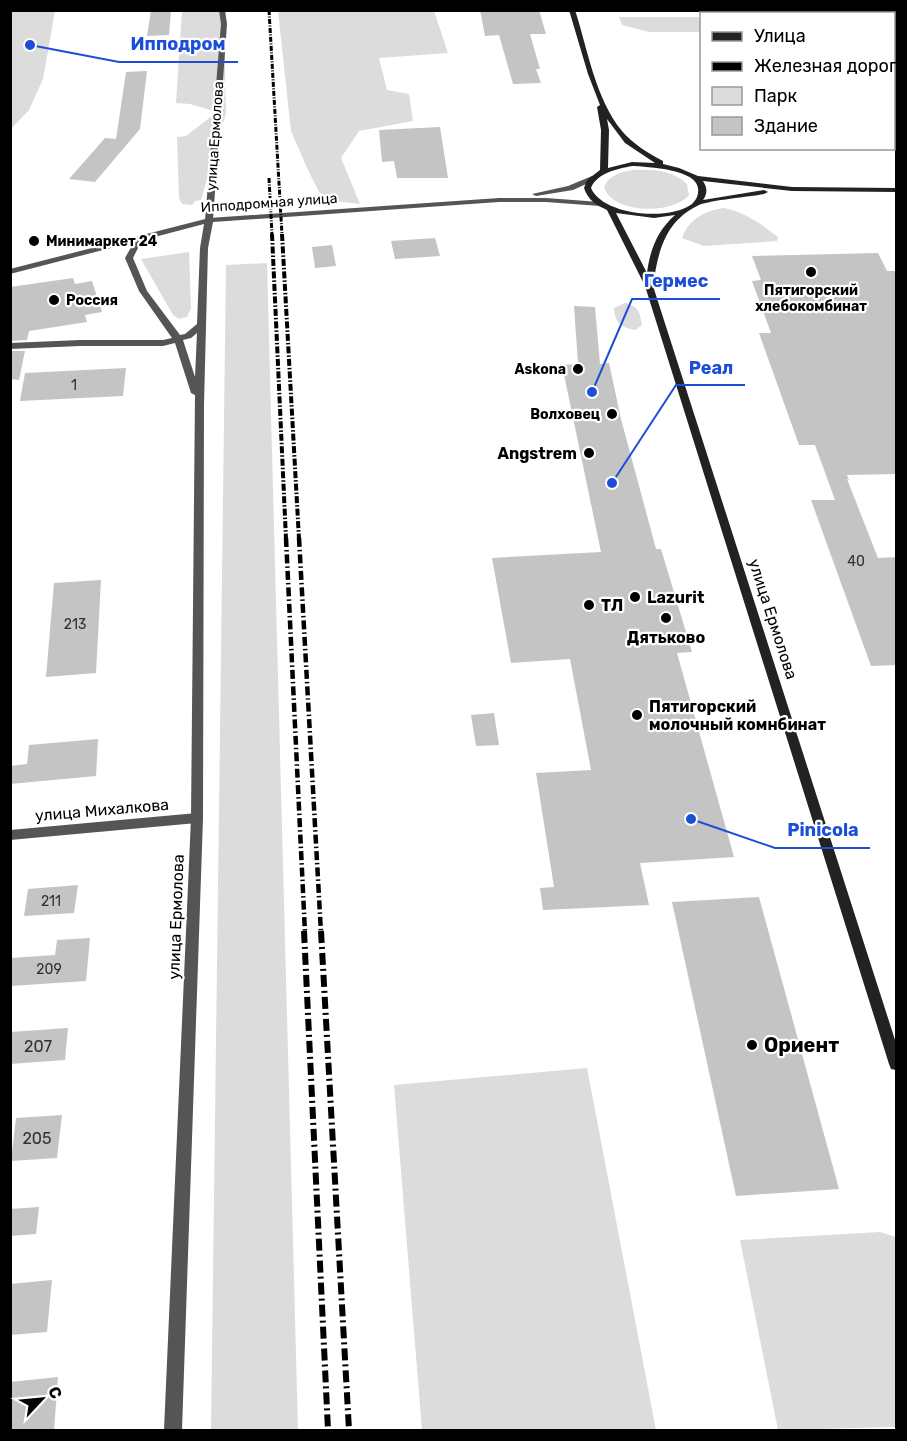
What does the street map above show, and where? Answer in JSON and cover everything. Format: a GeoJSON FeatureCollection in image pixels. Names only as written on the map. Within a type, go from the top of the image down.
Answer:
{"type":"FeatureCollection","features":[{"type":"Feature","properties":{"kind":"main road"},"geometry":{"type":"LineString","coordinates":[[572,10],[605,110],[620,133],[642,152],[664,165],[694,178],[792,189],[897,190]]}},
{"type":"Feature","properties":{"kind":"main road"},"geometry":{"type":"LineString","coordinates":[[597,85],[605,130],[604,170]]}},
{"type":"Feature","properties":{"kind":"main road"},"geometry":{"type":"LineString","coordinates":[[600,204],[590,193],[589,185],[592,178],[604,170],[632,164],[664,165]]}},
{"type":"Feature","properties":{"kind":"main road"},"geometry":{"type":"LineString","coordinates":[[694,178],[703,191],[697,203]]}},
{"type":"Feature","properties":{"kind":"main road"},"geometry":{"type":"LineString","coordinates":[[697,203],[792,189]]}},
{"type":"Feature","properties":{"kind":"main road","name":"улица Ермолова"},"geometry":{"type":"LineString","coordinates":[[649,286],[654,246],[672,221],[697,203]]}},
{"type":"Feature","properties":{"kind":"main road","name":"улица Ермолова"},"geometry":{"type":"LineString","coordinates":[[600,204],[637,215],[655,216],[687,209]]}},
{"type":"Feature","properties":{"kind":"main road","name":"улица Ермолова"},"geometry":{"type":"LineString","coordinates":[[610,208],[649,286],[897,1064]]}},
{"type":"Feature","properties":{"kind":"street","name":"улица Ермолова"},"geometry":{"type":"LineString","coordinates":[[173,1431],[197,818],[199,404],[204,248],[209,220],[224,24],[222,10]]}},
{"type":"Feature","properties":{"kind":"street","name":"Ипподромная улица"},"geometry":{"type":"LineString","coordinates":[[500,200],[570,188],[592,178]]}},
{"type":"Feature","properties":{"kind":"street","name":"Ипподромная улица"},"geometry":{"type":"LineString","coordinates":[[10,272],[209,220],[500,200],[546,200],[600,204]]}},
{"type":"Feature","properties":{"kind":"street","name":"улица Ермолова"},"geometry":{"type":"LineString","coordinates":[[144,237],[134,247],[129,258],[143,291],[178,339],[199,404]]}},
{"type":"Feature","properties":{"kind":"street"},"geometry":{"type":"LineString","coordinates":[[10,346],[163,343],[194,333],[203,324]]}},
{"type":"Feature","properties":{"kind":"street","name":"улица Михалкова"},"geometry":{"type":"LineString","coordinates":[[10,835],[197,818]]}},
{"type":"Feature","properties":{"kind":"green space"},"geometry":{"type":"Polygon","coordinates":[[[11,10],[55,11],[43,79],[29,110],[11,129],[11,10]]]}},
{"type":"Feature","properties":{"kind":"green space"},"geometry":{"type":"Polygon","coordinates":[[[182,11],[222,11],[224,24],[226,113],[201,200],[195,201],[192,205],[182,204],[179,198],[177,137],[186,136],[217,112],[190,104],[176,103],[182,11]]]}},
{"type":"Feature","properties":{"kind":"green space"},"geometry":{"type":"Polygon","coordinates":[[[278,11],[434,11],[448,53],[379,58],[387,90],[409,94],[413,121],[359,131],[341,158],[360,204],[334,201],[319,192],[291,131],[278,11]]]}},
{"type":"Feature","properties":{"kind":"green space"},"geometry":{"type":"Polygon","coordinates":[[[619,17],[700,17],[700,32],[649,32],[622,25],[619,17]]]}},
{"type":"Feature","properties":{"kind":"green space"},"geometry":{"type":"Polygon","coordinates":[[[633,170],[655,170],[669,173],[687,184],[689,195],[681,202],[670,206],[643,209],[630,207],[609,196],[604,187],[606,183],[620,173],[633,170]]]}},
{"type":"Feature","properties":{"kind":"green space"},"geometry":{"type":"Polygon","coordinates":[[[723,208],[738,212],[759,223],[778,237],[777,241],[704,246],[682,238],[688,226],[698,217],[709,211],[723,208]]]}},
{"type":"Feature","properties":{"kind":"green space"},"geometry":{"type":"Polygon","coordinates":[[[189,252],[191,308],[187,317],[179,319],[173,315],[141,259],[189,252]]]}},
{"type":"Feature","properties":{"kind":"green space"},"geometry":{"type":"Polygon","coordinates":[[[267,263],[298,1430],[211,1430],[226,265],[267,263]]]}},
{"type":"Feature","properties":{"kind":"green space"},"geometry":{"type":"Polygon","coordinates":[[[625,303],[636,308],[639,313],[642,325],[635,330],[622,326],[617,321],[614,308],[625,303]]]}},
{"type":"Feature","properties":{"kind":"green space"},"geometry":{"type":"Polygon","coordinates":[[[587,1068],[656,1430],[422,1430],[394,1085],[587,1068]]]}},
{"type":"Feature","properties":{"kind":"green space"},"geometry":{"type":"Polygon","coordinates":[[[880,1232],[896,1237],[896,1427],[778,1430],[740,1240],[880,1232]]]}},
{"type":"Feature","properties":{"kind":"building"},"geometry":{"type":"Polygon","coordinates":[[[151,10],[171,10],[169,35],[147,36],[151,10]]]}},
{"type":"Feature","properties":{"kind":"building"},"geometry":{"type":"Polygon","coordinates":[[[480,10],[539,10],[546,34],[530,34],[540,69],[536,69],[541,83],[513,84],[499,35],[485,36],[480,10]]]}},
{"type":"Feature","properties":{"kind":"building"},"geometry":{"type":"Polygon","coordinates":[[[147,71],[140,129],[95,182],[69,179],[105,138],[116,139],[126,72],[147,71]]]}},
{"type":"Feature","properties":{"kind":"building"},"geometry":{"type":"Polygon","coordinates":[[[440,127],[448,178],[397,178],[394,161],[382,162],[379,130],[440,127]]]}},
{"type":"Feature","properties":{"kind":"building"},"geometry":{"type":"Polygon","coordinates":[[[435,238],[440,256],[395,259],[391,241],[435,238]]]}},
{"type":"Feature","properties":{"kind":"building"},"geometry":{"type":"Polygon","coordinates":[[[332,245],[336,266],[315,268],[312,247],[332,245]]]}},
{"type":"Feature","properties":{"kind":"building"},"geometry":{"type":"Polygon","coordinates":[[[878,253],[887,271],[897,271],[897,474],[847,475],[878,558],[897,557],[897,665],[871,666],[811,500],[835,500],[815,445],[799,445],[759,333],[771,333],[752,281],[761,280],[752,256],[878,253]]]}},
{"type":"Feature","properties":{"kind":"building","name":"Россия"},"geometry":{"type":"Polygon","coordinates":[[[73,278],[75,284],[92,281],[102,312],[85,315],[87,322],[29,331],[27,340],[10,341],[10,287],[73,278]]]}},
{"type":"Feature","properties":{"kind":"building"},"geometry":{"type":"Polygon","coordinates":[[[574,306],[595,307],[600,364],[609,363],[621,419],[656,549],[661,549],[692,652],[677,653],[734,857],[640,863],[649,905],[543,910],[540,888],[554,887],[536,773],[591,770],[570,659],[511,663],[492,558],[601,552],[562,365],[578,364],[574,306]]]}},
{"type":"Feature","properties":{"kind":"building"},"geometry":{"type":"Polygon","coordinates":[[[10,351],[25,351],[19,380],[10,379],[10,351]]]}},
{"type":"Feature","properties":{"kind":"building"},"geometry":{"type":"Polygon","coordinates":[[[126,368],[123,396],[20,401],[25,373],[126,368]]]}},
{"type":"Feature","properties":{"kind":"building"},"geometry":{"type":"Polygon","coordinates":[[[101,580],[96,673],[46,677],[54,583],[101,580]]]}},
{"type":"Feature","properties":{"kind":"building"},"geometry":{"type":"Polygon","coordinates":[[[494,713],[499,745],[476,746],[471,715],[494,713]]]}},
{"type":"Feature","properties":{"kind":"building"},"geometry":{"type":"Polygon","coordinates":[[[98,739],[96,776],[10,784],[10,766],[27,764],[29,745],[98,739]]]}},
{"type":"Feature","properties":{"kind":"building"},"geometry":{"type":"Polygon","coordinates":[[[78,885],[74,913],[24,916],[28,889],[78,885]]]}},
{"type":"Feature","properties":{"kind":"building","name":"Ориент"},"geometry":{"type":"Polygon","coordinates":[[[759,897],[839,1189],[736,1196],[672,902],[759,897]]]}},
{"type":"Feature","properties":{"kind":"building"},"geometry":{"type":"Polygon","coordinates":[[[90,938],[86,981],[10,986],[10,958],[55,955],[57,940],[90,938]]]}},
{"type":"Feature","properties":{"kind":"building"},"geometry":{"type":"Polygon","coordinates":[[[68,1028],[65,1060],[10,1064],[10,1032],[68,1028]]]}},
{"type":"Feature","properties":{"kind":"building"},"geometry":{"type":"Polygon","coordinates":[[[62,1115],[57,1158],[11,1161],[16,1118],[62,1115]]]}},
{"type":"Feature","properties":{"kind":"building"},"geometry":{"type":"Polygon","coordinates":[[[39,1207],[36,1234],[10,1236],[10,1209],[39,1207]]]}},
{"type":"Feature","properties":{"kind":"building"},"geometry":{"type":"Polygon","coordinates":[[[52,1280],[47,1332],[10,1335],[10,1284],[52,1280]]]}},
{"type":"Feature","properties":{"kind":"building"},"geometry":{"type":"Polygon","coordinates":[[[58,1377],[54,1431],[10,1431],[10,1382],[58,1377]]]}},
{"type":"Feature","properties":{"kind":"railway"},"geometry":{"type":"LineString","coordinates":[[269,10],[282,235]]}},
{"type":"Feature","properties":{"kind":"railway"},"geometry":{"type":"LineString","coordinates":[[269,178],[272,235]]}},
{"type":"Feature","properties":{"kind":"railway"},"geometry":{"type":"LineString","coordinates":[[272,234],[286,539]]}},
{"type":"Feature","properties":{"kind":"railway"},"geometry":{"type":"LineString","coordinates":[[282,234],[299,539]]}},
{"type":"Feature","properties":{"kind":"railway"},"geometry":{"type":"LineString","coordinates":[[286,538],[305,933]]}},
{"type":"Feature","properties":{"kind":"railway"},"geometry":{"type":"LineString","coordinates":[[299,538],[321,933]]}},
{"type":"Feature","properties":{"kind":"railway"},"geometry":{"type":"LineString","coordinates":[[304,931],[328,1430]]}},
{"type":"Feature","properties":{"kind":"railway"},"geometry":{"type":"LineString","coordinates":[[321,931],[349,1430]]}},
{"type":"Feature","properties":{"kind":"place","name":"Ипподpом"},"geometry":{"type":"Point","coordinates":[30,45]}},
{"type":"Feature","properties":{"kind":"place","name":"Минимаркет 24"},"geometry":{"type":"Point","coordinates":[34,241]}},
{"type":"Feature","properties":{"kind":"place","name":"Пятигорский хлебокомбинат"},"geometry":{"type":"Point","coordinates":[811,272]}},
{"type":"Feature","properties":{"kind":"place","name":"Россия"},"geometry":{"type":"Point","coordinates":[54,300]}},
{"type":"Feature","properties":{"kind":"place","name":"Askona"},"geometry":{"type":"Point","coordinates":[578,369]}},
{"type":"Feature","properties":{"kind":"place","name":"Гермес"},"geometry":{"type":"Point","coordinates":[592,392]}},
{"type":"Feature","properties":{"kind":"place","name":"Волховец"},"geometry":{"type":"Point","coordinates":[612,414]}},
{"type":"Feature","properties":{"kind":"place","name":"Angstrem"},"geometry":{"type":"Point","coordinates":[589,453]}},
{"type":"Feature","properties":{"kind":"place","name":"Реал"},"geometry":{"type":"Point","coordinates":[612,483]}},
{"type":"Feature","properties":{"kind":"place","name":"Lazurit"},"geometry":{"type":"Point","coordinates":[635,597]}},
{"type":"Feature","properties":{"kind":"place","name":"ТЛ"},"geometry":{"type":"Point","coordinates":[589,605]}},
{"type":"Feature","properties":{"kind":"place","name":"Дятьково"},"geometry":{"type":"Point","coordinates":[666,618]}},
{"type":"Feature","properties":{"kind":"place","name":"Пятигорский молочный комнбинат"},"geometry":{"type":"Point","coordinates":[637,715]}},
{"type":"Feature","properties":{"kind":"place","name":"Pinicola"},"geometry":{"type":"Point","coordinates":[691,819]}},
{"type":"Feature","properties":{"kind":"place","name":"Ориент"},"geometry":{"type":"Point","coordinates":[752,1045]}}]}
